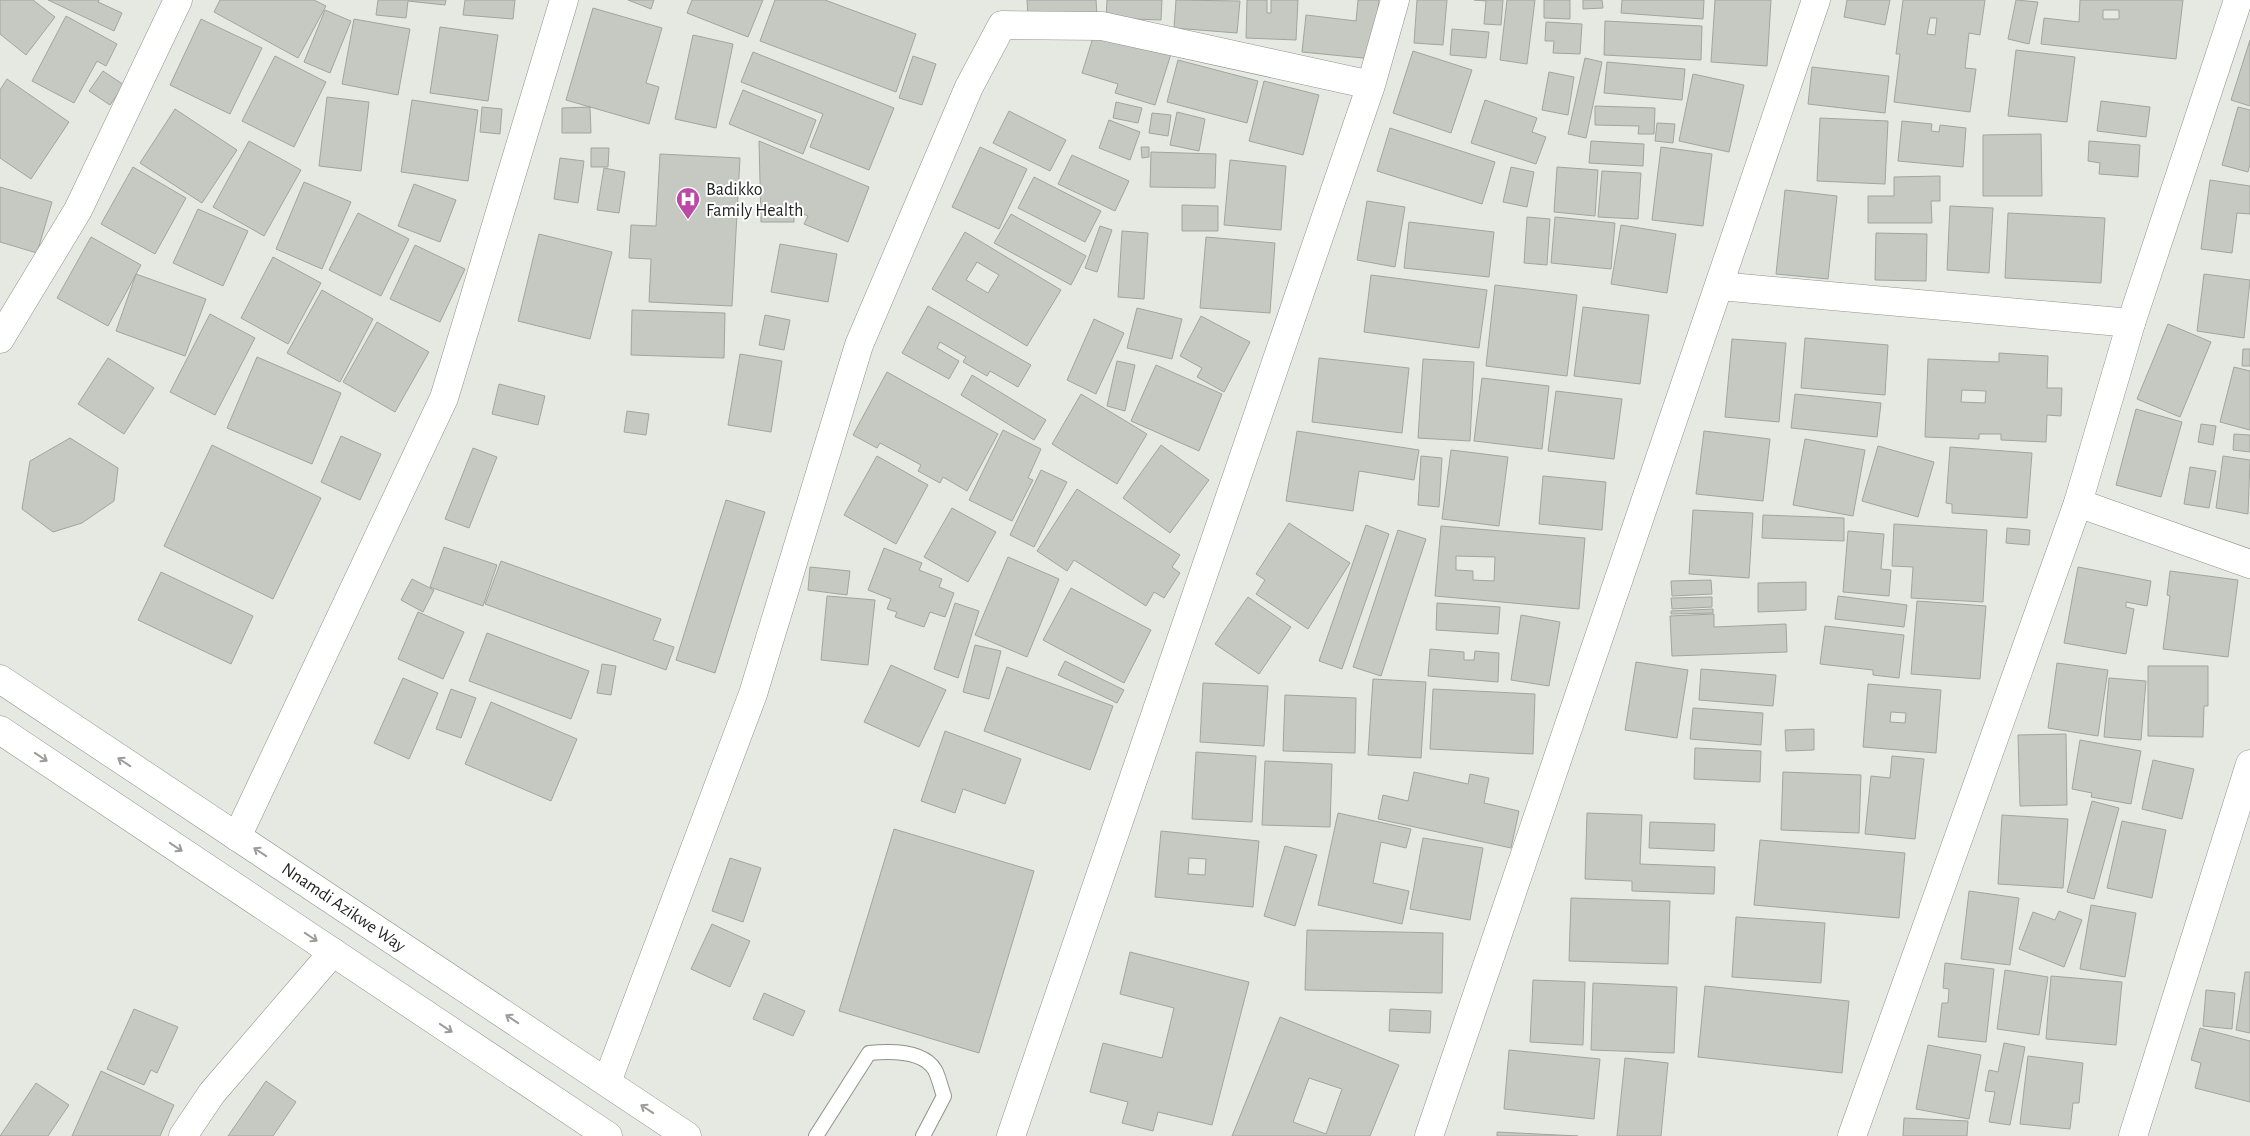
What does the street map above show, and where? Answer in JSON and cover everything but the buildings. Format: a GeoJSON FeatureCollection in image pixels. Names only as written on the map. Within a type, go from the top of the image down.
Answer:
{"type":"FeatureCollection","features":[{"type":"Feature","properties":{"kind":"main road"},"geometry":{"type":"LineString","coordinates":[[0,339],[78,210],[178,0]]}},
{"type":"Feature","properties":{"kind":"main road"},"geometry":{"type":"LineString","coordinates":[[237,837],[444,398],[564,0]]}},
{"type":"Feature","properties":{"kind":"main road"},"geometry":{"type":"LineString","coordinates":[[1011,1136],[1371,85],[1395,0]]}},
{"type":"Feature","properties":{"kind":"main road"},"geometry":{"type":"LineString","coordinates":[[1429,1136],[1816,0]]}},
{"type":"Feature","properties":{"kind":"main road"},"geometry":{"type":"LineString","coordinates":[[1852,1136],[2078,502],[2131,323],[2238,0]]}},
{"type":"Feature","properties":{"kind":"main road"},"geometry":{"type":"LineString","coordinates":[[607,1082],[753,694],[859,345],[969,87],[1002,25],[1102,26],[1371,85]]}},
{"type":"Feature","properties":{"kind":"main road"},"geometry":{"type":"LineString","coordinates":[[1719,286],[2131,323]]}},
{"type":"Feature","properties":{"kind":"main road"},"geometry":{"type":"LineString","coordinates":[[2078,502],[2250,564]]}},
{"type":"Feature","properties":{"kind":"main road","name":"Nnamdi Azikwe Way"},"geometry":{"type":"LineString","coordinates":[[0,679],[688,1136]]}},
{"type":"Feature","properties":{"kind":"main road"},"geometry":{"type":"LineString","coordinates":[[0,730],[608,1136]]}},
{"type":"Feature","properties":{"kind":"main road"},"geometry":{"type":"LineString","coordinates":[[2134,1136],[2250,764]]}},
{"type":"Feature","properties":{"kind":"main road"},"geometry":{"type":"LineString","coordinates":[[183,1136],[212,1094],[333,952]]}},
{"type":"Feature","properties":{"kind":"lane"},"geometry":{"type":"LineString","coordinates":[[816,1136],[869,1053],[889,1050],[919,1057],[934,1069],[944,1096],[923,1136]]}},
{"type":"Feature","properties":{"kind":"place","name":"Badikko Family Health"},"geometry":{"type":"Point","coordinates":[688,220]}}]}
